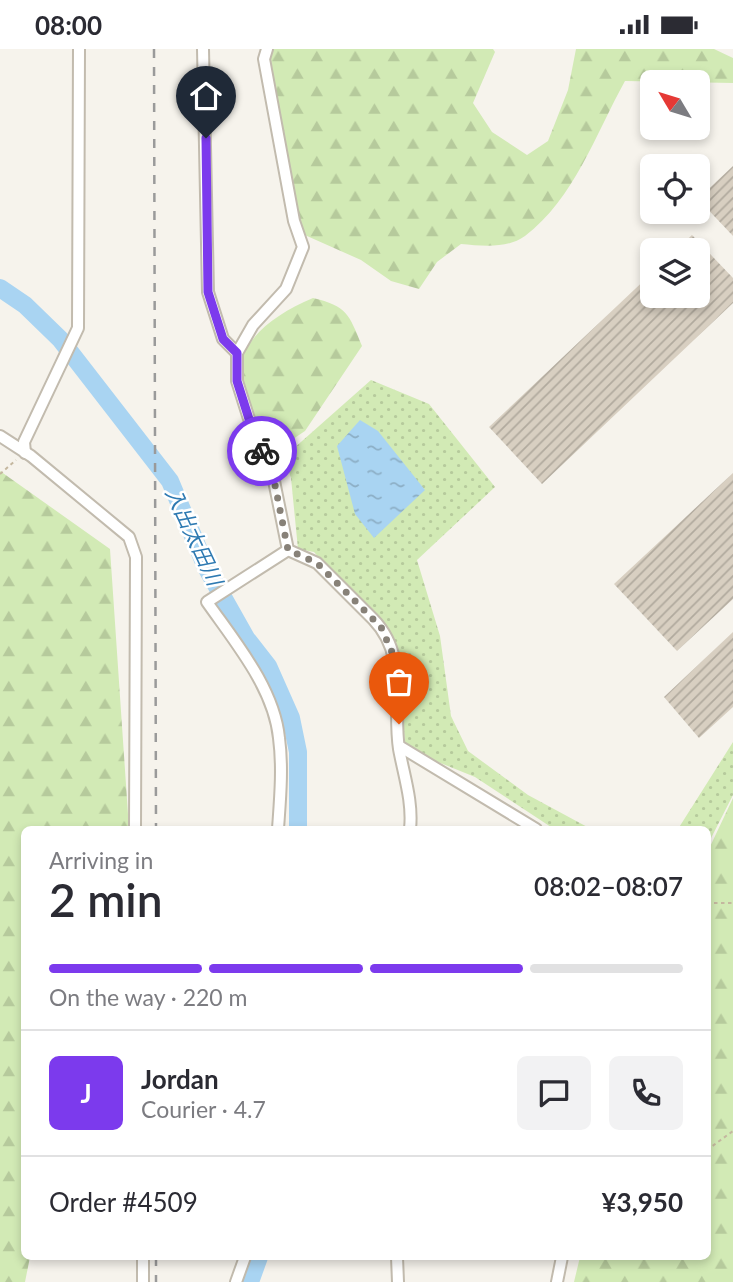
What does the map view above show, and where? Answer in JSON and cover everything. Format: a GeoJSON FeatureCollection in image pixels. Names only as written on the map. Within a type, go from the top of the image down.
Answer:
{"type":"FeatureCollection","features":[{"type":"Feature","properties":{"kind":"street"},"geometry":{"type":"LineString","coordinates":[[25,453],[24,442],[78,328],[79,49]]}},
{"type":"Feature","properties":{"kind":"street"},"geometry":{"type":"LineString","coordinates":[[203,49],[208,292],[223,339],[237,353]]}},
{"type":"Feature","properties":{"kind":"street"},"geometry":{"type":"LineString","coordinates":[[267,49],[264,59],[292,208],[303,247],[285,289],[253,325],[237,353],[237,381],[255,438],[271,465],[288,550]]}},
{"type":"Feature","properties":{"kind":"street"},"geometry":{"type":"LineString","coordinates":[[0,436],[130,537],[136,557],[135,826]]}},
{"type":"Feature","properties":{"kind":"street"},"geometry":{"type":"LineString","coordinates":[[288,550],[317,563],[381,627],[395,659],[399,677],[399,746],[412,811],[410,826]]}},
{"type":"Feature","properties":{"kind":"street"},"geometry":{"type":"LineString","coordinates":[[278,826],[279,737],[272,709],[251,666],[207,602],[288,550]]}},
{"type":"Feature","properties":{"kind":"street"},"geometry":{"type":"LineString","coordinates":[[399,746],[531,826]]}},
{"type":"Feature","properties":{"kind":"street"},"geometry":{"type":"LineString","coordinates":[[143,1260],[143,1282]]}},
{"type":"Feature","properties":{"kind":"street"},"geometry":{"type":"LineString","coordinates":[[236,1282],[244,1260]]}},
{"type":"Feature","properties":{"kind":"street"},"geometry":{"type":"LineString","coordinates":[[397,1260],[398,1282]]}},
{"type":"Feature","properties":{"kind":"street"},"geometry":{"type":"LineString","coordinates":[[557,1282],[561,1260]]}},
{"type":"Feature","properties":{"kind":"path"},"geometry":{"type":"LineString","coordinates":[[0,474],[25,453]]}},
{"type":"Feature","properties":{"kind":"path"},"geometry":{"type":"LineString","coordinates":[[711,903],[733,902]]}},
{"type":"Feature","properties":{"kind":"path"},"geometry":{"type":"LineString","coordinates":[[711,1147],[733,1131]]}},
{"type":"Feature","properties":{"kind":"green space"},"geometry":{"type":"Polygon","coordinates":[[[269,49],[493,49],[495,52],[473,103],[492,132],[527,155],[548,141],[568,90],[576,49],[714,49],[733,58],[733,83],[710,83],[710,70],[640,70],[640,81],[625,81],[571,184],[542,221],[525,236],[510,243],[494,246],[461,244],[437,262],[419,289],[391,281],[361,260],[298,232],[264,59],[269,49]]]}},
{"type":"Feature","properties":{"kind":"green space"},"geometry":{"type":"Polygon","coordinates":[[[313,298],[340,308],[350,319],[362,346],[305,431],[275,451],[261,448],[241,409],[238,388],[239,370],[244,354],[264,327],[278,316],[313,298]]]}},
{"type":"Feature","properties":{"kind":"green space"},"geometry":{"type":"Polygon","coordinates":[[[371,380],[429,404],[495,487],[417,560],[440,636],[451,716],[468,751],[528,795],[585,826],[549,826],[475,777],[406,749],[395,659],[373,619],[314,552],[298,549],[291,478],[284,457],[371,380]]]}},
{"type":"Feature","properties":{"kind":"green space"},"geometry":{"type":"Polygon","coordinates":[[[0,471],[110,549],[129,826],[21,826],[21,1260],[29,1260],[25,1282],[0,1282],[0,471]]]}},
{"type":"Feature","properties":{"kind":"green space"},"geometry":{"type":"Polygon","coordinates":[[[733,742],[733,795],[711,838],[711,826],[680,826],[733,742]]]}},
{"type":"Feature","properties":{"kind":"green space"},"geometry":{"type":"Polygon","coordinates":[[[733,798],[733,1282],[574,1282],[579,1260],[711,1260],[711,845],[733,798]]]}},
{"type":"Feature","properties":{"kind":"water"},"geometry":{"type":"Polygon","coordinates":[[[360,420],[378,431],[425,490],[374,538],[355,514],[337,446],[360,420]]]}},
{"type":"Feature","properties":{"kind":"building"},"geometry":{"type":"Polygon","coordinates":[[[733,166],[733,236],[710,212],[710,188],[733,166]]]}},
{"type":"Feature","properties":{"kind":"building"},"geometry":{"type":"Polygon","coordinates":[[[710,254],[733,278],[733,303],[542,484],[489,427],[640,284],[640,308],[710,308],[710,254]]]}},
{"type":"Feature","properties":{"kind":"building"},"geometry":{"type":"Polygon","coordinates":[[[733,473],[733,599],[677,651],[614,584],[733,473]]]}},
{"type":"Feature","properties":{"kind":"building"},"geometry":{"type":"Polygon","coordinates":[[[733,632],[733,707],[699,738],[664,697],[733,632]]]}},
{"type":"Feature","properties":{"kind":"waterway","name":"入出太田川"},"geometry":{"type":"LineString","coordinates":[[0,288],[25,305],[60,339],[170,481],[206,567],[246,638],[268,666],[291,718],[298,752],[298,826]]}},
{"type":"Feature","properties":{"kind":"waterway","name":"入出太田川"},"geometry":{"type":"LineString","coordinates":[[250,1282],[258,1260]]}},
{"type":"Feature","properties":{"kind":"railway"},"geometry":{"type":"LineString","coordinates":[[154,49],[156,826]]}},
{"type":"Feature","properties":{"kind":"railway"},"geometry":{"type":"LineString","coordinates":[[156,1260],[156,1282]]}},
{"type":"Feature","properties":{"kind":"way so far"},"geometry":{"type":"LineString","coordinates":[[262,451],[271,465],[288,550],[317,563],[381,627],[395,659],[399,677],[399,724]]}},
{"type":"Feature","properties":{"kind":"route"},"geometry":{"type":"LineString","coordinates":[[206,138],[208,292],[223,339],[237,353],[237,381],[255,438],[262,451]]}}]}
